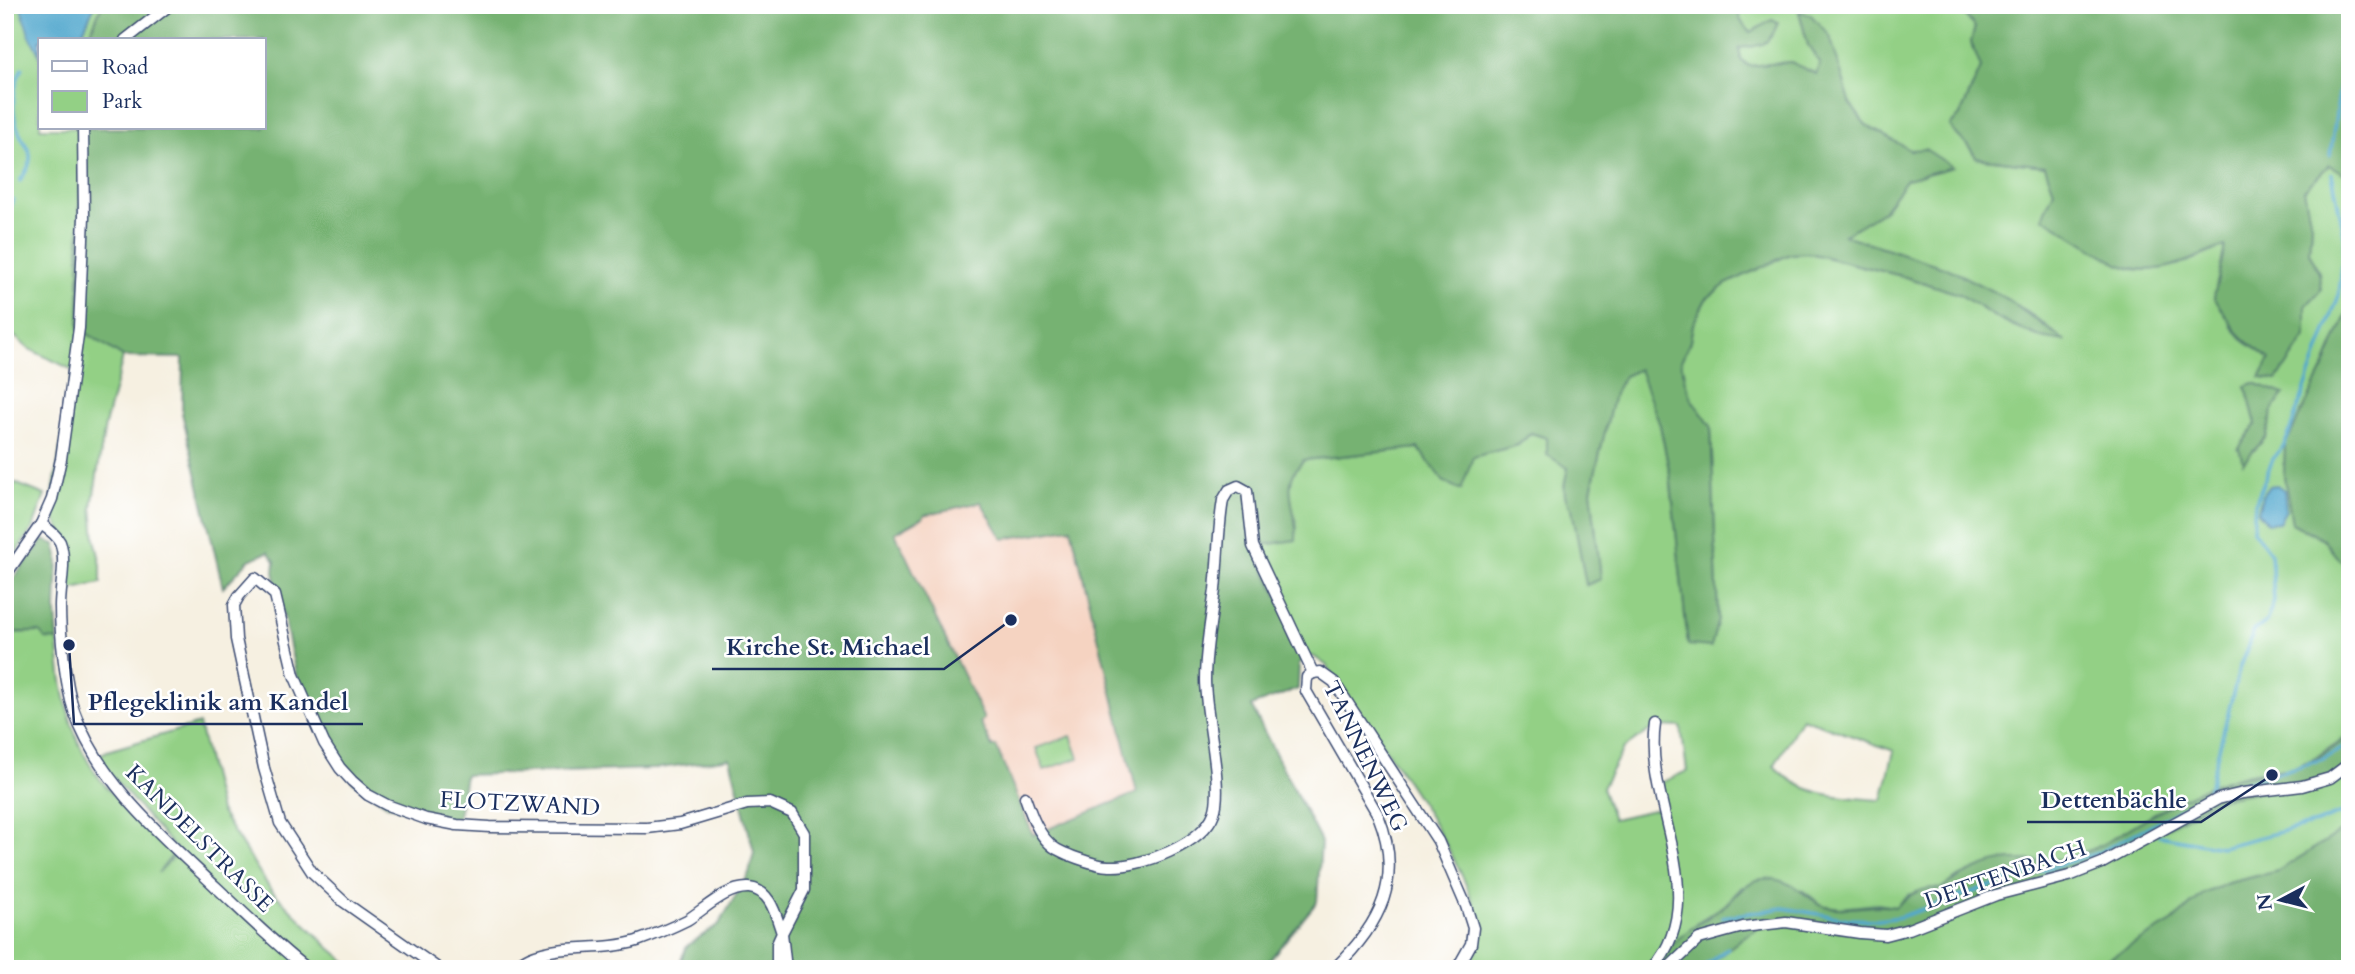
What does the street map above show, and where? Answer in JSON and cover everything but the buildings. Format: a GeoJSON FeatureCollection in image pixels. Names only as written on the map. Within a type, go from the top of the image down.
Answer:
{"type":"FeatureCollection","features":[{"type":"Feature","properties":{"kind":"street"},"geometry":{"type":"LineString","coordinates":[[128,38],[170,5]]}},
{"type":"Feature","properties":{"kind":"street"},"geometry":{"type":"LineString","coordinates":[[5,576],[41,524],[52,499],[61,459],[79,328],[84,217],[83,130]]}},
{"type":"Feature","properties":{"kind":"street"},"geometry":{"type":"LineString","coordinates":[[1025,797],[1035,823],[1051,846],[1107,867],[1130,865],[1187,842],[1202,830],[1214,815],[1218,798],[1207,716],[1205,678],[1223,499],[1229,490],[1238,486],[1247,491],[1253,546],[1313,673],[1320,672],[1334,682],[1438,841],[1473,928],[1471,944],[1457,969]]}},
{"type":"Feature","properties":{"kind":"street","name":"KANDELSTRASSE"},"geometry":{"type":"LineString","coordinates":[[41,524],[59,540],[62,551],[60,608],[68,681],[74,710],[95,757],[116,786],[191,865],[307,969]]}},
{"type":"Feature","properties":{"kind":"street","name":"FLOTZWAND"},"geometry":{"type":"LineString","coordinates":[[439,969],[344,902],[312,872],[280,823],[264,768],[236,639],[234,606],[255,578],[275,596],[293,675],[324,743],[340,768],[368,795],[426,819],[457,825],[490,827],[647,828],[680,824],[747,804],[770,803],[792,813],[804,833],[804,890],[782,933]]}},
{"type":"Feature","properties":{"kind":"street","name":"TANNENWEG"},"geometry":{"type":"LineString","coordinates":[[1313,673],[1307,677],[1306,691],[1377,815],[1387,837],[1390,860],[1383,906],[1353,951],[1334,969]]}},
{"type":"Feature","properties":{"kind":"street"},"geometry":{"type":"LineString","coordinates":[[1652,969],[1667,948],[1676,923],[1677,898],[1676,860],[1658,784],[1654,733],[1656,724]]}},
{"type":"Feature","properties":{"kind":"street","name":"DETTENBACH"},"geometry":{"type":"LineString","coordinates":[[1667,969],[1699,939],[1744,927],[1786,922],[1886,935],[1909,929],[1996,895],[2069,876],[2102,863],[2218,799],[2302,786],[2330,778],[2350,763]]}},
{"type":"Feature","properties":{"kind":"street"},"geometry":{"type":"LineString","coordinates":[[512,969],[528,957],[554,951],[634,942],[674,926],[722,896],[750,888],[772,902],[782,933],[786,969]]}},
{"type":"Feature","properties":{"kind":"street"},"geometry":{"type":"LineString","coordinates":[[777,969],[777,944],[782,933]]}},
{"type":"Feature","properties":{"kind":"shaded area"},"geometry":{"type":"Polygon","coordinates":[[[982,502],[1003,539],[1071,527],[1137,793],[1033,835],[996,747],[993,748],[980,721],[983,719],[895,532],[924,517],[923,515],[982,502]]]}},
{"type":"Feature","properties":{"kind":"green space"},"geometry":{"type":"Polygon","coordinates":[[[5,5],[102,5],[88,38],[38,38],[38,130],[80,130],[79,328],[123,357],[105,425],[92,507],[101,565],[101,583],[64,591],[66,550],[64,538],[53,516],[52,499],[73,370],[29,349],[5,328],[5,5]]]}},
{"type":"Feature","properties":{"kind":"green space"},"geometry":{"type":"Polygon","coordinates":[[[102,5],[1738,5],[1741,20],[1751,32],[1772,20],[1778,23],[1764,43],[1739,48],[1741,60],[1749,66],[1791,62],[1816,74],[1820,63],[1808,45],[1799,11],[1811,15],[1830,36],[1851,105],[1866,125],[1910,150],[1925,149],[1953,167],[1907,179],[1883,211],[1844,235],[1947,268],[2004,297],[2065,341],[2040,337],[1998,319],[1959,294],[1902,276],[1809,253],[1790,254],[1726,284],[1706,299],[1693,324],[1690,341],[1681,361],[1692,400],[1711,426],[1718,619],[1711,647],[1688,645],[1670,474],[1660,425],[1639,369],[1624,376],[1614,394],[1591,490],[1601,579],[1586,585],[1572,509],[1565,495],[1568,468],[1547,455],[1547,438],[1531,433],[1518,445],[1473,457],[1461,490],[1444,482],[1418,448],[1304,460],[1296,469],[1290,488],[1296,540],[1254,546],[1306,657],[1299,664],[1298,689],[1251,706],[1321,842],[1317,902],[1262,969],[677,969],[687,946],[719,924],[749,873],[754,852],[730,758],[654,769],[465,775],[457,825],[387,805],[352,781],[300,693],[274,572],[275,561],[268,552],[249,560],[223,588],[182,413],[183,358],[123,357],[79,328],[80,130],[266,130],[266,38],[88,38],[102,5]],[[981,502],[924,515],[895,533],[984,719],[980,722],[992,747],[996,746],[1033,835],[1137,793],[1071,528],[1003,539],[981,502]]]}},
{"type":"Feature","properties":{"kind":"green space"},"geometry":{"type":"Polygon","coordinates":[[[1738,5],[1956,5],[1975,27],[1971,42],[1981,68],[1960,115],[1950,126],[1953,130],[1976,158],[2045,166],[2054,191],[2131,269],[2168,267],[2225,246],[2231,326],[2245,342],[2271,359],[2261,378],[2277,380],[2306,337],[2306,306],[2319,272],[2309,252],[2311,225],[2304,190],[2329,165],[2350,177],[2350,306],[2324,368],[2285,445],[2284,476],[2292,523],[2323,539],[2339,560],[2350,564],[2350,734],[2313,759],[2291,768],[2253,773],[2224,781],[2168,805],[2099,847],[2068,858],[2039,862],[2011,860],[1958,877],[1940,889],[1908,895],[1895,907],[1878,904],[1839,908],[1822,905],[1802,890],[1742,887],[1725,905],[1699,921],[1656,965],[1661,969],[1463,969],[1478,947],[1478,920],[1466,885],[1447,846],[1422,803],[1326,665],[1313,656],[1306,657],[1253,546],[1277,543],[1297,528],[1290,484],[1292,476],[1304,460],[1418,448],[1444,481],[1473,457],[1518,445],[1531,433],[1547,438],[1568,468],[1564,486],[1572,509],[1587,585],[1601,578],[1591,490],[1614,393],[1624,376],[1639,369],[1660,425],[1670,474],[1688,644],[1718,619],[1711,426],[1692,400],[1681,361],[1690,341],[1693,324],[1706,299],[1726,284],[1790,254],[1809,253],[1902,276],[1959,294],[1998,319],[2040,337],[2063,340],[2039,320],[1987,288],[1931,264],[1843,235],[1883,211],[1907,179],[1952,167],[1898,144],[1868,126],[1843,91],[1811,15],[1799,12],[1808,45],[1821,63],[1816,74],[1791,62],[1749,66],[1741,60],[1739,48],[1760,27],[1751,32],[1742,24],[1738,5]],[[2254,383],[2246,386],[2256,424],[2239,448],[2266,437],[2273,410],[2283,394],[2254,383]],[[1802,718],[1774,766],[1786,777],[1811,790],[1838,796],[1882,800],[1894,751],[1802,718]],[[1656,726],[1623,749],[1602,788],[1613,819],[1662,808],[1658,784],[1687,771],[1681,727],[1656,726]]]}},
{"type":"Feature","properties":{"kind":"green space"},"geometry":{"type":"Polygon","coordinates":[[[1956,5],[2350,5],[2350,177],[2329,165],[2304,190],[2311,225],[2309,252],[2319,272],[2321,290],[2306,306],[2306,337],[2277,380],[2260,378],[2270,359],[2237,332],[2214,297],[2225,246],[2160,269],[2146,270],[2118,264],[2042,217],[2054,191],[2045,166],[1976,158],[1950,126],[1960,115],[1981,68],[1971,42],[1975,27],[1956,5]]]}},
{"type":"Feature","properties":{"kind":"green space"},"geometry":{"type":"Polygon","coordinates":[[[2350,306],[2350,564],[2339,560],[2323,539],[2292,523],[2284,476],[2285,445],[2324,368],[2350,306]]]}},
{"type":"Feature","properties":{"kind":"green space"},"geometry":{"type":"Polygon","coordinates":[[[2254,383],[2284,394],[2273,410],[2266,437],[2243,463],[2239,448],[2256,424],[2246,386],[2254,383]]]}},
{"type":"Feature","properties":{"kind":"green space"},"geometry":{"type":"Polygon","coordinates":[[[5,479],[45,495],[33,528],[5,568],[5,479]]]}},
{"type":"Feature","properties":{"kind":"green space"},"geometry":{"type":"Polygon","coordinates":[[[43,540],[55,544],[58,555],[58,640],[45,639],[40,632],[5,632],[5,589],[43,540]]]}},
{"type":"Feature","properties":{"kind":"green space"},"geometry":{"type":"Polygon","coordinates":[[[41,632],[58,640],[66,704],[75,734],[89,763],[117,799],[174,853],[158,873],[178,852],[95,757],[199,724],[220,811],[271,890],[355,969],[5,969],[5,707],[10,666],[5,662],[5,633],[41,632]]]}},
{"type":"Feature","properties":{"kind":"green space"},"geometry":{"type":"Polygon","coordinates":[[[2350,734],[2350,763],[2330,778],[2218,799],[2102,863],[1886,935],[1766,923],[1742,938],[1704,969],[1661,969],[1655,965],[1679,938],[1757,880],[1785,882],[1819,904],[1833,908],[1895,907],[1916,892],[1928,888],[1940,889],[1985,865],[2015,860],[2055,860],[2086,852],[2203,789],[2234,778],[2298,767],[2322,755],[2350,734]]]}},
{"type":"Feature","properties":{"kind":"green space"},"geometry":{"type":"Polygon","coordinates":[[[1071,736],[1079,758],[1044,770],[1036,748],[1071,736]]]}},
{"type":"Feature","properties":{"kind":"green space"},"geometry":{"type":"Polygon","coordinates":[[[2350,763],[2350,826],[2278,871],[2228,883],[2203,894],[2172,922],[2101,963],[2099,969],[1704,969],[1742,938],[1766,923],[1886,935],[2218,799],[2350,763]]]}},
{"type":"Feature","properties":{"kind":"green space"},"geometry":{"type":"Polygon","coordinates":[[[2350,826],[2350,969],[2099,969],[2101,963],[2172,922],[2203,894],[2228,883],[2278,871],[2350,826]]]}},
{"type":"Feature","properties":{"kind":"water"},"geometry":{"type":"Polygon","coordinates":[[[27,5],[95,5],[80,38],[38,38],[38,52],[21,8],[27,5]]]}},
{"type":"Feature","properties":{"kind":"water"},"geometry":{"type":"Polygon","coordinates":[[[2277,485],[2284,490],[2286,510],[2279,522],[2267,523],[2258,512],[2262,496],[2269,486],[2277,485]]]}},
{"type":"Feature","properties":{"kind":"waterway"},"geometry":{"type":"LineString","coordinates":[[2330,155],[2350,21]]}},
{"type":"Feature","properties":{"kind":"waterway"},"geometry":{"type":"LineString","coordinates":[[20,181],[30,159],[17,126],[14,109],[14,93],[22,68]]}},
{"type":"Feature","properties":{"kind":"waterway"},"geometry":{"type":"LineString","coordinates":[[1722,917],[1783,908],[1848,919],[1879,920],[1900,917],[2098,853],[2197,801],[2208,792],[2240,666],[2254,631],[2266,622],[2274,601],[2271,554],[2253,530],[2255,504],[2273,459],[2285,444],[2339,295],[2345,239],[2332,174]]}},
{"type":"Feature","properties":{"kind":"waterway"},"geometry":{"type":"LineString","coordinates":[[5,220],[13,199]]}},
{"type":"Feature","properties":{"kind":"waterway"},"geometry":{"type":"LineString","coordinates":[[2228,788],[2323,759],[2350,744]]}},
{"type":"Feature","properties":{"kind":"waterway"},"geometry":{"type":"LineString","coordinates":[[2159,836],[2221,847],[2316,823],[2350,810]]}},
{"type":"Feature","properties":{"kind":"waterway"},"geometry":{"type":"LineString","coordinates":[[1701,969],[1728,948]]}},
{"type":"Feature","properties":{"kind":"place","name":"Kirche St. Michael"},"geometry":{"type":"Point","coordinates":[1011,620]}},
{"type":"Feature","properties":{"kind":"place","name":"Pflegeklinik am Kandel"},"geometry":{"type":"Point","coordinates":[69,645]}},
{"type":"Feature","properties":{"kind":"place","name":"Dettenbächle"},"geometry":{"type":"Point","coordinates":[2272,775]}}]}
